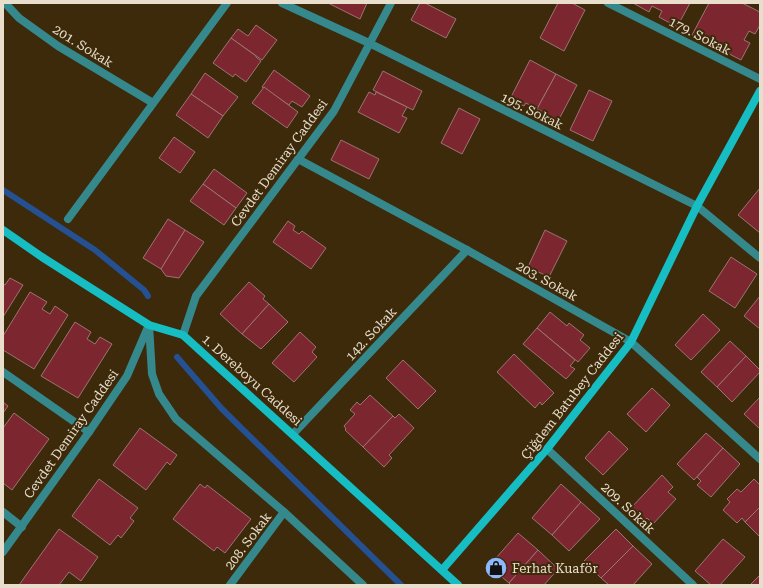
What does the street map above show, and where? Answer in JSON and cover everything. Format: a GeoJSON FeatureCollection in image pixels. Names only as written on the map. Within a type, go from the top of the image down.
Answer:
{"type":"FeatureCollection","features":[{"type":"Feature","properties":{"kind":"main road","name":"Çiğdem Batubey Caddesi"},"geometry":{"type":"LineString","coordinates":[[442,570],[547,449],[632,342],[697,206],[760,91]]}},
{"type":"Feature","properties":{"kind":"main road","name":"1. Dereboyu Caddesi"},"geometry":{"type":"LineString","coordinates":[[3,230],[42,258],[149,325],[184,335],[458,585]]}},
{"type":"Feature","properties":{"kind":"street","name":"201. Sokak"},"geometry":{"type":"LineString","coordinates":[[5,3],[19,18],[58,46],[153,103]]}},
{"type":"Feature","properties":{"kind":"street"},"geometry":{"type":"LineString","coordinates":[[68,219],[227,3]]}},
{"type":"Feature","properties":{"kind":"street","name":"195. Sokak"},"geometry":{"type":"LineString","coordinates":[[282,3],[369,43],[697,206],[760,258]]}},
{"type":"Feature","properties":{"kind":"street","name":"Cevdet Demiray Caddesi"},"geometry":{"type":"LineString","coordinates":[[184,335],[196,296],[334,111],[391,3]]}},
{"type":"Feature","properties":{"kind":"street","name":"179. Sokak"},"geometry":{"type":"LineString","coordinates":[[608,3],[760,79]]}},
{"type":"Feature","properties":{"kind":"street","name":"203. Sokak"},"geometry":{"type":"LineString","coordinates":[[298,159],[467,250],[632,342],[760,459]]}},
{"type":"Feature","properties":{"kind":"street","name":"142. Sokak"},"geometry":{"type":"LineString","coordinates":[[293,434],[467,250]]}},
{"type":"Feature","properties":{"kind":"street"},"geometry":{"type":"LineString","coordinates":[[149,325],[152,374],[159,394],[176,419],[284,512],[363,585]]}},
{"type":"Feature","properties":{"kind":"street","name":"Cevdet Demiray Caddesi"},"geometry":{"type":"LineString","coordinates":[[3,552],[127,376],[149,325]]}},
{"type":"Feature","properties":{"kind":"street"},"geometry":{"type":"LineString","coordinates":[[3,372],[89,432]]}},
{"type":"Feature","properties":{"kind":"street","name":"209. Sokak"},"geometry":{"type":"LineString","coordinates":[[547,449],[693,585]]}},
{"type":"Feature","properties":{"kind":"street"},"geometry":{"type":"LineString","coordinates":[[3,512],[22,527]]}},
{"type":"Feature","properties":{"kind":"street","name":"208. Sokak"},"geometry":{"type":"LineString","coordinates":[[230,585],[284,512]]}},
{"type":"Feature","properties":{"kind":"building"},"geometry":{"type":"Polygon","coordinates":[[[328,3],[367,3],[360,19],[328,3]]]}},
{"type":"Feature","properties":{"kind":"building"},"geometry":{"type":"Polygon","coordinates":[[[420,3],[425,3],[456,19],[446,38],[411,20],[420,3]]]}},
{"type":"Feature","properties":{"kind":"building"},"geometry":{"type":"Polygon","coordinates":[[[558,3],[572,3],[585,10],[564,51],[540,38],[558,3]]]}},
{"type":"Feature","properties":{"kind":"building"},"geometry":{"type":"Polygon","coordinates":[[[633,3],[690,3],[677,27],[659,17],[662,11],[652,6],[649,12],[633,3]]]}},
{"type":"Feature","properties":{"kind":"building"},"geometry":{"type":"Polygon","coordinates":[[[709,3],[742,3],[760,12],[760,25],[755,34],[749,31],[744,40],[750,43],[741,60],[692,35],[709,3]]]}},
{"type":"Feature","properties":{"kind":"building"},"geometry":{"type":"Polygon","coordinates":[[[256,25],[277,40],[262,60],[231,38],[238,29],[248,36],[256,25]]]}},
{"type":"Feature","properties":{"kind":"building"},"geometry":{"type":"Polygon","coordinates":[[[231,38],[261,61],[246,82],[235,74],[233,77],[213,63],[231,38]]]}},
{"type":"Feature","properties":{"kind":"building"},"geometry":{"type":"Polygon","coordinates":[[[530,60],[556,74],[537,109],[526,103],[524,106],[510,99],[530,60]]]}},
{"type":"Feature","properties":{"kind":"building"},"geometry":{"type":"Polygon","coordinates":[[[274,70],[310,96],[302,107],[292,101],[289,105],[262,87],[274,70]]]}},
{"type":"Feature","properties":{"kind":"building"},"geometry":{"type":"Polygon","coordinates":[[[383,71],[422,91],[413,110],[373,90],[383,71]]]}},
{"type":"Feature","properties":{"kind":"building"},"geometry":{"type":"Polygon","coordinates":[[[205,73],[238,97],[223,116],[191,94],[205,73]]]}},
{"type":"Feature","properties":{"kind":"building"},"geometry":{"type":"Polygon","coordinates":[[[556,74],[577,85],[557,123],[543,116],[545,113],[537,109],[556,74]]]}},
{"type":"Feature","properties":{"kind":"building"},"geometry":{"type":"Polygon","coordinates":[[[264,87],[298,112],[287,128],[252,103],[264,87]]]}},
{"type":"Feature","properties":{"kind":"building"},"geometry":{"type":"Polygon","coordinates":[[[589,90],[612,101],[593,141],[570,130],[589,90]]]}},
{"type":"Feature","properties":{"kind":"building"},"geometry":{"type":"Polygon","coordinates":[[[369,92],[375,95],[376,92],[407,107],[402,116],[407,118],[399,133],[358,112],[369,92]]]}},
{"type":"Feature","properties":{"kind":"building"},"geometry":{"type":"Polygon","coordinates":[[[191,94],[223,116],[208,138],[176,115],[191,94]]]}},
{"type":"Feature","properties":{"kind":"building"},"geometry":{"type":"Polygon","coordinates":[[[459,108],[480,119],[462,154],[441,143],[459,108]]]}},
{"type":"Feature","properties":{"kind":"building"},"geometry":{"type":"Polygon","coordinates":[[[174,137],[195,152],[180,173],[159,158],[174,137]]]}},
{"type":"Feature","properties":{"kind":"building"},"geometry":{"type":"Polygon","coordinates":[[[341,140],[379,159],[369,179],[331,160],[341,140]]]}},
{"type":"Feature","properties":{"kind":"building"},"geometry":{"type":"Polygon","coordinates":[[[214,169],[247,193],[236,208],[203,184],[214,169]]]}},
{"type":"Feature","properties":{"kind":"building"},"geometry":{"type":"Polygon","coordinates":[[[203,184],[236,208],[224,225],[190,201],[203,184]]]}},
{"type":"Feature","properties":{"kind":"building"},"geometry":{"type":"Polygon","coordinates":[[[760,188],[760,233],[738,215],[760,188]]]}},
{"type":"Feature","properties":{"kind":"building"},"geometry":{"type":"Polygon","coordinates":[[[168,219],[185,230],[161,269],[143,258],[168,219]]]}},
{"type":"Feature","properties":{"kind":"building"},"geometry":{"type":"Polygon","coordinates":[[[288,221],[295,226],[293,230],[299,234],[302,231],[326,248],[311,269],[273,242],[288,221]]]}},
{"type":"Feature","properties":{"kind":"building"},"geometry":{"type":"Polygon","coordinates":[[[185,230],[204,242],[179,278],[166,276],[161,269],[185,230]]]}},
{"type":"Feature","properties":{"kind":"building"},"geometry":{"type":"Polygon","coordinates":[[[545,230],[567,241],[549,277],[528,267],[545,230]]]}},
{"type":"Feature","properties":{"kind":"building"},"geometry":{"type":"Polygon","coordinates":[[[731,257],[757,274],[735,308],[709,291],[731,257]]]}},
{"type":"Feature","properties":{"kind":"building"},"geometry":{"type":"Polygon","coordinates":[[[10,278],[23,285],[3,317],[3,284],[5,285],[10,278]]]}},
{"type":"Feature","properties":{"kind":"building"},"geometry":{"type":"Polygon","coordinates":[[[249,282],[265,296],[263,299],[269,304],[242,334],[220,314],[249,282]]]}},
{"type":"Feature","properties":{"kind":"building"},"geometry":{"type":"Polygon","coordinates":[[[30,292],[47,302],[42,309],[50,314],[55,306],[68,315],[34,369],[3,350],[3,336],[30,292]]]}},
{"type":"Feature","properties":{"kind":"building"},"geometry":{"type":"Polygon","coordinates":[[[760,296],[760,329],[744,316],[760,296]]]}},
{"type":"Feature","properties":{"kind":"building"},"geometry":{"type":"Polygon","coordinates":[[[269,304],[288,322],[261,349],[242,334],[269,304]]]}},
{"type":"Feature","properties":{"kind":"building"},"geometry":{"type":"Polygon","coordinates":[[[550,312],[567,326],[569,323],[584,335],[580,340],[590,348],[578,362],[537,328],[550,312]]]}},
{"type":"Feature","properties":{"kind":"building"},"geometry":{"type":"Polygon","coordinates":[[[703,314],[720,330],[691,360],[675,345],[703,314]]]}},
{"type":"Feature","properties":{"kind":"building"},"geometry":{"type":"Polygon","coordinates":[[[75,322],[91,332],[87,339],[95,344],[100,337],[112,344],[78,398],[41,376],[75,322]]]}},
{"type":"Feature","properties":{"kind":"building"},"geometry":{"type":"Polygon","coordinates":[[[537,328],[575,360],[570,366],[575,369],[566,379],[523,344],[537,328]]]}},
{"type":"Feature","properties":{"kind":"building"},"geometry":{"type":"Polygon","coordinates":[[[300,332],[316,347],[312,352],[317,357],[294,382],[272,363],[300,332]]]}},
{"type":"Feature","properties":{"kind":"building"},"geometry":{"type":"Polygon","coordinates":[[[730,341],[746,356],[717,387],[701,372],[730,341]]]}},
{"type":"Feature","properties":{"kind":"building"},"geometry":{"type":"Polygon","coordinates":[[[514,354],[554,393],[542,405],[540,402],[535,408],[497,372],[514,354]]]}},
{"type":"Feature","properties":{"kind":"building"},"geometry":{"type":"Polygon","coordinates":[[[746,356],[760,370],[760,372],[732,402],[717,387],[746,356]]]}},
{"type":"Feature","properties":{"kind":"building"},"geometry":{"type":"Polygon","coordinates":[[[403,360],[436,391],[418,409],[386,378],[403,360]]]}},
{"type":"Feature","properties":{"kind":"building"},"geometry":{"type":"Polygon","coordinates":[[[652,388],[670,405],[646,432],[627,414],[652,388]]]}},
{"type":"Feature","properties":{"kind":"building"},"geometry":{"type":"Polygon","coordinates":[[[370,395],[393,416],[363,447],[345,430],[346,429],[344,426],[355,414],[350,410],[357,402],[360,405],[370,395]]]}},
{"type":"Feature","properties":{"kind":"building"},"geometry":{"type":"Polygon","coordinates":[[[760,397],[760,429],[744,414],[760,397]]]}},
{"type":"Feature","properties":{"kind":"building"},"geometry":{"type":"Polygon","coordinates":[[[3,402],[8,406],[3,413],[3,402]]]}},
{"type":"Feature","properties":{"kind":"building"},"geometry":{"type":"Polygon","coordinates":[[[14,413],[49,439],[12,490],[3,483],[3,428],[14,413]]]}},
{"type":"Feature","properties":{"kind":"building"},"geometry":{"type":"Polygon","coordinates":[[[399,414],[414,428],[389,455],[392,458],[384,467],[363,447],[393,416],[395,418],[399,414]]]}},
{"type":"Feature","properties":{"kind":"building"},"geometry":{"type":"Polygon","coordinates":[[[140,428],[177,455],[170,465],[167,462],[146,490],[113,465],[140,428]]]}},
{"type":"Feature","properties":{"kind":"building"},"geometry":{"type":"Polygon","coordinates":[[[609,431],[628,449],[603,475],[585,458],[609,431]]]}},
{"type":"Feature","properties":{"kind":"building"},"geometry":{"type":"Polygon","coordinates":[[[706,433],[723,448],[694,480],[677,464],[706,433]]]}},
{"type":"Feature","properties":{"kind":"building"},"geometry":{"type":"Polygon","coordinates":[[[723,448],[740,464],[711,497],[697,485],[701,481],[697,477],[723,448]]]}},
{"type":"Feature","properties":{"kind":"building"},"geometry":{"type":"Polygon","coordinates":[[[662,475],[673,487],[668,492],[676,499],[653,524],[647,518],[642,523],[629,510],[662,475]]]}},
{"type":"Feature","properties":{"kind":"building"},"geometry":{"type":"Polygon","coordinates":[[[99,479],[138,508],[130,518],[134,521],[121,538],[118,535],[110,545],[72,516],[99,479]]]}},
{"type":"Feature","properties":{"kind":"building"},"geometry":{"type":"Polygon","coordinates":[[[754,479],[760,485],[760,507],[745,522],[742,518],[737,523],[723,510],[730,502],[727,499],[737,489],[741,492],[754,479]]]}},
{"type":"Feature","properties":{"kind":"building"},"geometry":{"type":"Polygon","coordinates":[[[200,484],[205,488],[207,485],[251,519],[225,553],[217,547],[214,551],[173,519],[200,484]]]}},
{"type":"Feature","properties":{"kind":"building"},"geometry":{"type":"Polygon","coordinates":[[[561,484],[581,502],[552,535],[532,518],[561,484]]]}},
{"type":"Feature","properties":{"kind":"building"},"geometry":{"type":"Polygon","coordinates":[[[581,502],[600,519],[569,551],[552,535],[581,502]]]}},
{"type":"Feature","properties":{"kind":"building"},"geometry":{"type":"Polygon","coordinates":[[[760,507],[760,537],[745,522],[760,507]]]}},
{"type":"Feature","properties":{"kind":"building"},"geometry":{"type":"Polygon","coordinates":[[[59,529],[98,557],[81,581],[69,572],[59,585],[19,585],[59,529]]]}},
{"type":"Feature","properties":{"kind":"building"},"geometry":{"type":"Polygon","coordinates":[[[616,529],[633,546],[601,578],[584,561],[616,529]]]}},
{"type":"Feature","properties":{"kind":"building"},"geometry":{"type":"Polygon","coordinates":[[[518,533],[538,550],[509,583],[489,566],[518,533]]]}},
{"type":"Feature","properties":{"kind":"building"},"geometry":{"type":"Polygon","coordinates":[[[723,539],[745,557],[720,585],[711,585],[695,571],[723,539]]]}},
{"type":"Feature","properties":{"kind":"building"},"geometry":{"type":"Polygon","coordinates":[[[633,546],[652,564],[633,585],[609,585],[601,578],[633,546]]]}},
{"type":"Feature","properties":{"kind":"building"},"geometry":{"type":"Polygon","coordinates":[[[538,550],[558,569],[544,585],[511,585],[509,583],[538,550]]]}},
{"type":"Feature","properties":{"kind":"building"},"geometry":{"type":"Polygon","coordinates":[[[760,575],[760,585],[750,585],[760,575]]]}},
{"type":"Feature","properties":{"kind":"waterway"},"geometry":{"type":"LineString","coordinates":[[3,190],[95,250],[144,290],[148,296]]}},
{"type":"Feature","properties":{"kind":"waterway"},"geometry":{"type":"LineString","coordinates":[[177,357],[222,409],[401,585]]}},
{"type":"Feature","properties":{"kind":"place","name":"Ferhat Kuaför"},"geometry":{"type":"Point","coordinates":[496,568]}}]}
